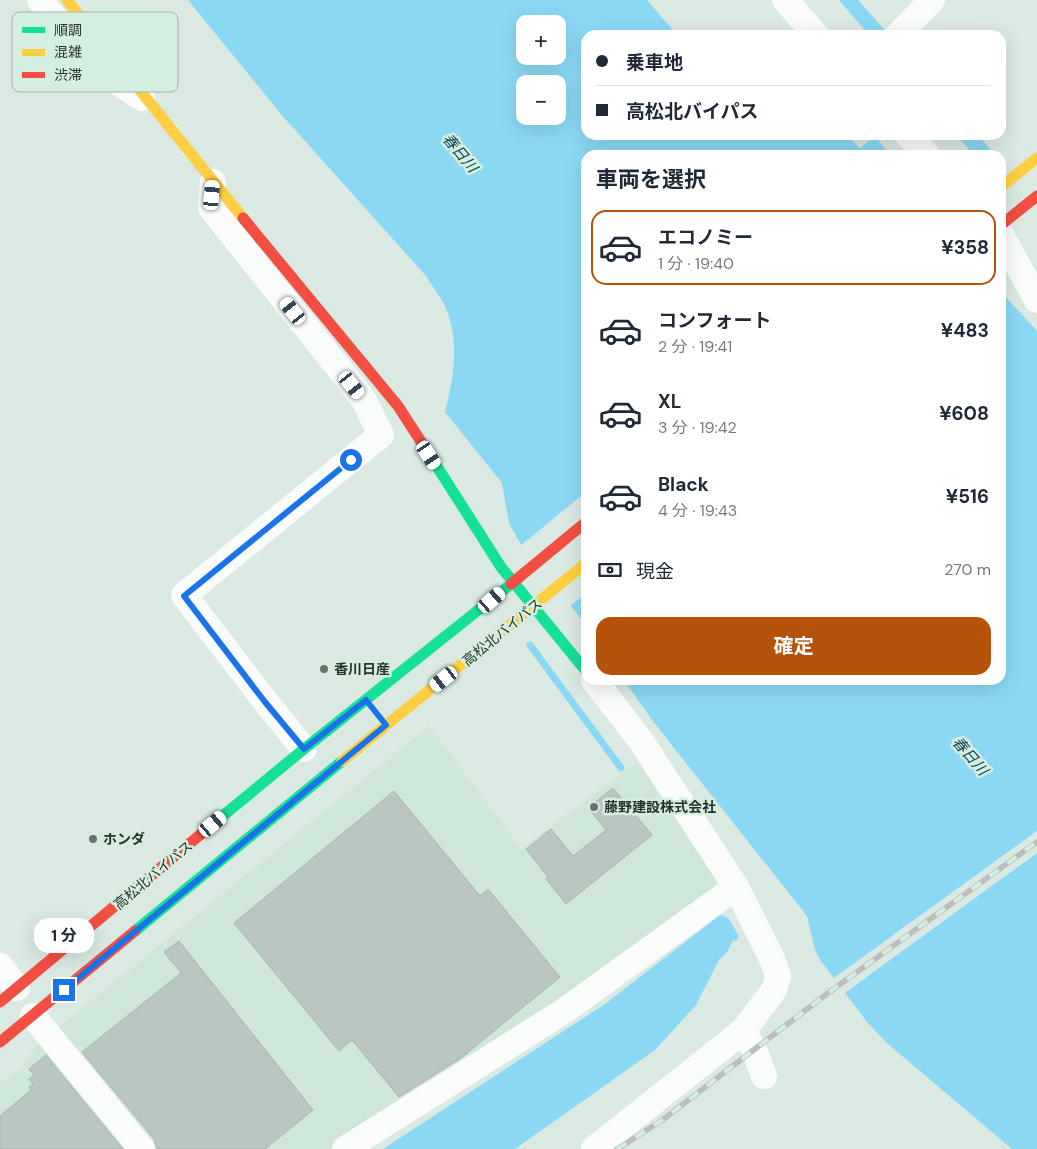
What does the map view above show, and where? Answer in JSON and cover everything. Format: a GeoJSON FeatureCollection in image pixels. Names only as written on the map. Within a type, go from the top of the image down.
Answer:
{"type":"FeatureCollection","features":[{"type":"Feature","properties":{"kind":"main road"},"geometry":{"type":"LineString","coordinates":[[66,0],[75,12]]}},
{"type":"Feature","properties":{"kind":"main road"},"geometry":{"type":"LineString","coordinates":[[138,92],[398,406],[501,567],[581,664]]}},
{"type":"Feature","properties":{"kind":"main road"},"geometry":{"type":"LineString","coordinates":[[1006,183],[1037,158]]}},
{"type":"Feature","properties":{"kind":"main road"},"geometry":{"type":"LineString","coordinates":[[1006,226],[1036,197]]}},
{"type":"Feature","properties":{"kind":"main road","name":"高松北バイパス"},"geometry":{"type":"LineString","coordinates":[[9,995],[304,749],[368,703],[581,526]]}},
{"type":"Feature","properties":{"kind":"main road","name":"高松北バイパス"},"geometry":{"type":"LineString","coordinates":[[0,1042],[383,722],[534,606],[581,567]]}},
{"type":"Feature","properties":{"kind":"street"},"geometry":{"type":"LineString","coordinates":[[40,0],[50,12]]}},
{"type":"Feature","properties":{"kind":"street"},"geometry":{"type":"LineString","coordinates":[[785,0],[812,30]]}},
{"type":"Feature","properties":{"kind":"street"},"geometry":{"type":"LineString","coordinates":[[903,30],[932,0]]}},
{"type":"Feature","properties":{"kind":"street"},"geometry":{"type":"LineString","coordinates":[[131,92],[146,102]]}},
{"type":"Feature","properties":{"kind":"street"},"geometry":{"type":"LineString","coordinates":[[913,140],[922,150]]}},
{"type":"Feature","properties":{"kind":"street"},"geometry":{"type":"LineString","coordinates":[[213,182],[211,208],[364,400],[381,435],[184,596],[265,702],[304,749]]}},
{"type":"Feature","properties":{"kind":"street"},"geometry":{"type":"LineString","coordinates":[[1006,226],[1037,300]]}},
{"type":"Feature","properties":{"kind":"street"},"geometry":{"type":"LineString","coordinates":[[594,1149],[742,1031],[774,990],[778,976],[772,959],[736,887],[642,741],[598,685]]}},
{"type":"Feature","properties":{"kind":"street"},"geometry":{"type":"LineString","coordinates":[[346,1149],[561,1013],[736,887]]}},
{"type":"Feature","properties":{"kind":"street"},"geometry":{"type":"LineString","coordinates":[[0,966],[9,995]]}},
{"type":"Feature","properties":{"kind":"street"},"geometry":{"type":"LineString","coordinates":[[33,1016],[142,1149]]}},
{"type":"Feature","properties":{"kind":"street"},"geometry":{"type":"LineString","coordinates":[[742,1031],[754,1049],[764,1076]]}},
{"type":"Feature","properties":{"kind":"shaded area"},"geometry":{"type":"Polygon","coordinates":[[[429,726],[521,849],[637,762],[718,879],[707,897],[610,968],[335,1149],[148,1149],[53,1032],[429,726]]]}},
{"type":"Feature","properties":{"kind":"shaded area"},"geometry":{"type":"Polygon","coordinates":[[[45,1038],[135,1149],[0,1149],[0,1084],[22,1068],[37,1045],[45,1038]]]}},
{"type":"Feature","properties":{"kind":"water","name":"春日川"},"geometry":{"type":"Polygon","coordinates":[[[188,0],[647,0],[673,30],[581,30],[581,140],[852,140],[860,148],[870,140],[878,140],[886,150],[581,150],[581,619],[520,543],[509,523],[502,483],[445,412],[453,372],[454,345],[450,319],[441,298],[426,276],[280,113],[188,0]]]}},
{"type":"Feature","properties":{"kind":"water"},"geometry":{"type":"Polygon","coordinates":[[[839,0],[858,0],[885,30],[865,30],[839,0]]]}},
{"type":"Feature","properties":{"kind":"water"},"geometry":{"type":"Polygon","coordinates":[[[960,140],[982,140],[991,150],[970,150],[960,140]]]}},
{"type":"Feature","properties":{"kind":"water","name":"春日川"},"geometry":{"type":"Polygon","coordinates":[[[1006,297],[1037,331],[1037,1149],[1012,1149],[888,1044],[867,1022],[821,961],[815,950],[807,916],[652,720],[628,685],[1006,685],[1006,297]]]}},
{"type":"Feature","properties":{"kind":"water"},"geometry":{"type":"Polygon","coordinates":[[[720,915],[728,918],[739,936],[736,941],[733,940],[728,951],[719,960],[696,1005],[655,1050],[515,1149],[383,1149],[605,1004],[720,915]]]}},
{"type":"Feature","properties":{"kind":"pier"},"geometry":{"type":"Polygon","coordinates":[[[581,496],[581,597],[569,607],[520,546],[581,496]]]}},
{"type":"Feature","properties":{"kind":"pier"},"geometry":{"type":"Polygon","coordinates":[[[1037,831],[1037,853],[842,995],[831,980],[1037,831]]]}},
{"type":"Feature","properties":{"kind":"building"},"geometry":{"type":"Polygon","coordinates":[[[613,788],[652,835],[566,904],[526,849],[551,829],[573,856],[606,830],[588,808],[613,788]]]}},
{"type":"Feature","properties":{"kind":"building"},"geometry":{"type":"Polygon","coordinates":[[[394,791],[480,896],[488,889],[560,977],[461,1058],[399,1097],[352,1040],[339,1051],[234,923],[394,791]]]}},
{"type":"Feature","properties":{"kind":"building"},"geometry":{"type":"Polygon","coordinates":[[[179,941],[313,1110],[265,1149],[157,1149],[154,1139],[82,1052],[181,973],[164,952],[179,941]]]}},
{"type":"Feature","properties":{"kind":"building"},"geometry":{"type":"Polygon","coordinates":[[[46,1055],[123,1149],[0,1149],[0,1116],[31,1090],[29,1087],[33,1084],[29,1079],[34,1075],[29,1069],[46,1055]]]}},
{"type":"Feature","properties":{"kind":"waterway"},"geometry":{"type":"LineString","coordinates":[[530,645],[621,768]]}},
{"type":"Feature","properties":{"kind":"railway"},"geometry":{"type":"LineString","coordinates":[[617,1149],[661,1121],[828,993],[1037,842]]}},
{"type":"Feature","properties":{"kind":"traffic: fast"},"geometry":{"type":"LineString","coordinates":[[429,454],[501,567],[581,665]]}},
{"type":"Feature","properties":{"kind":"traffic: fast"},"geometry":{"type":"LineString","coordinates":[[219,819],[511,584]]}},
{"type":"Feature","properties":{"kind":"traffic: fast"},"geometry":{"type":"LineString","coordinates":[[135,931],[342,761]]}},
{"type":"Feature","properties":{"kind":"traffic: slow"},"geometry":{"type":"LineString","coordinates":[[67,0],[77,12]]}},
{"type":"Feature","properties":{"kind":"traffic: slow"},"geometry":{"type":"LineString","coordinates":[[141,92],[243,218]]}},
{"type":"Feature","properties":{"kind":"traffic: slow"},"geometry":{"type":"LineString","coordinates":[[1006,183],[1037,158]]}},
{"type":"Feature","properties":{"kind":"traffic: slow"},"geometry":{"type":"LineString","coordinates":[[342,761],[581,567]]}},
{"type":"Feature","properties":{"kind":"traffic: jam"},"geometry":{"type":"LineString","coordinates":[[1006,221],[1037,196]]}},
{"type":"Feature","properties":{"kind":"traffic: jam"},"geometry":{"type":"LineString","coordinates":[[243,218],[398,406],[429,454]]}},
{"type":"Feature","properties":{"kind":"traffic: jam"},"geometry":{"type":"LineString","coordinates":[[511,584],[581,526]]}},
{"type":"Feature","properties":{"kind":"traffic: jam"},"geometry":{"type":"LineString","coordinates":[[0,1002],[219,819]]}},
{"type":"Feature","properties":{"kind":"traffic: jam"},"geometry":{"type":"LineString","coordinates":[[0,1042],[135,931]]}},
{"type":"Feature","properties":{"kind":"place","name":"香川日産"},"geometry":{"type":"Point","coordinates":[324,669]}},
{"type":"Feature","properties":{"kind":"place","name":"藤野建設株式会社"},"geometry":{"type":"Point","coordinates":[594,807]}},
{"type":"Feature","properties":{"kind":"place","name":"ホンダ"},"geometry":{"type":"Point","coordinates":[93,839]}},
{"type":"Feature","properties":{"kind":"route"},"geometry":{"type":"LineString","coordinates":[[64,990],[386,725],[366,700],[304,749],[265,702],[184,596],[351,460]]}}]}
